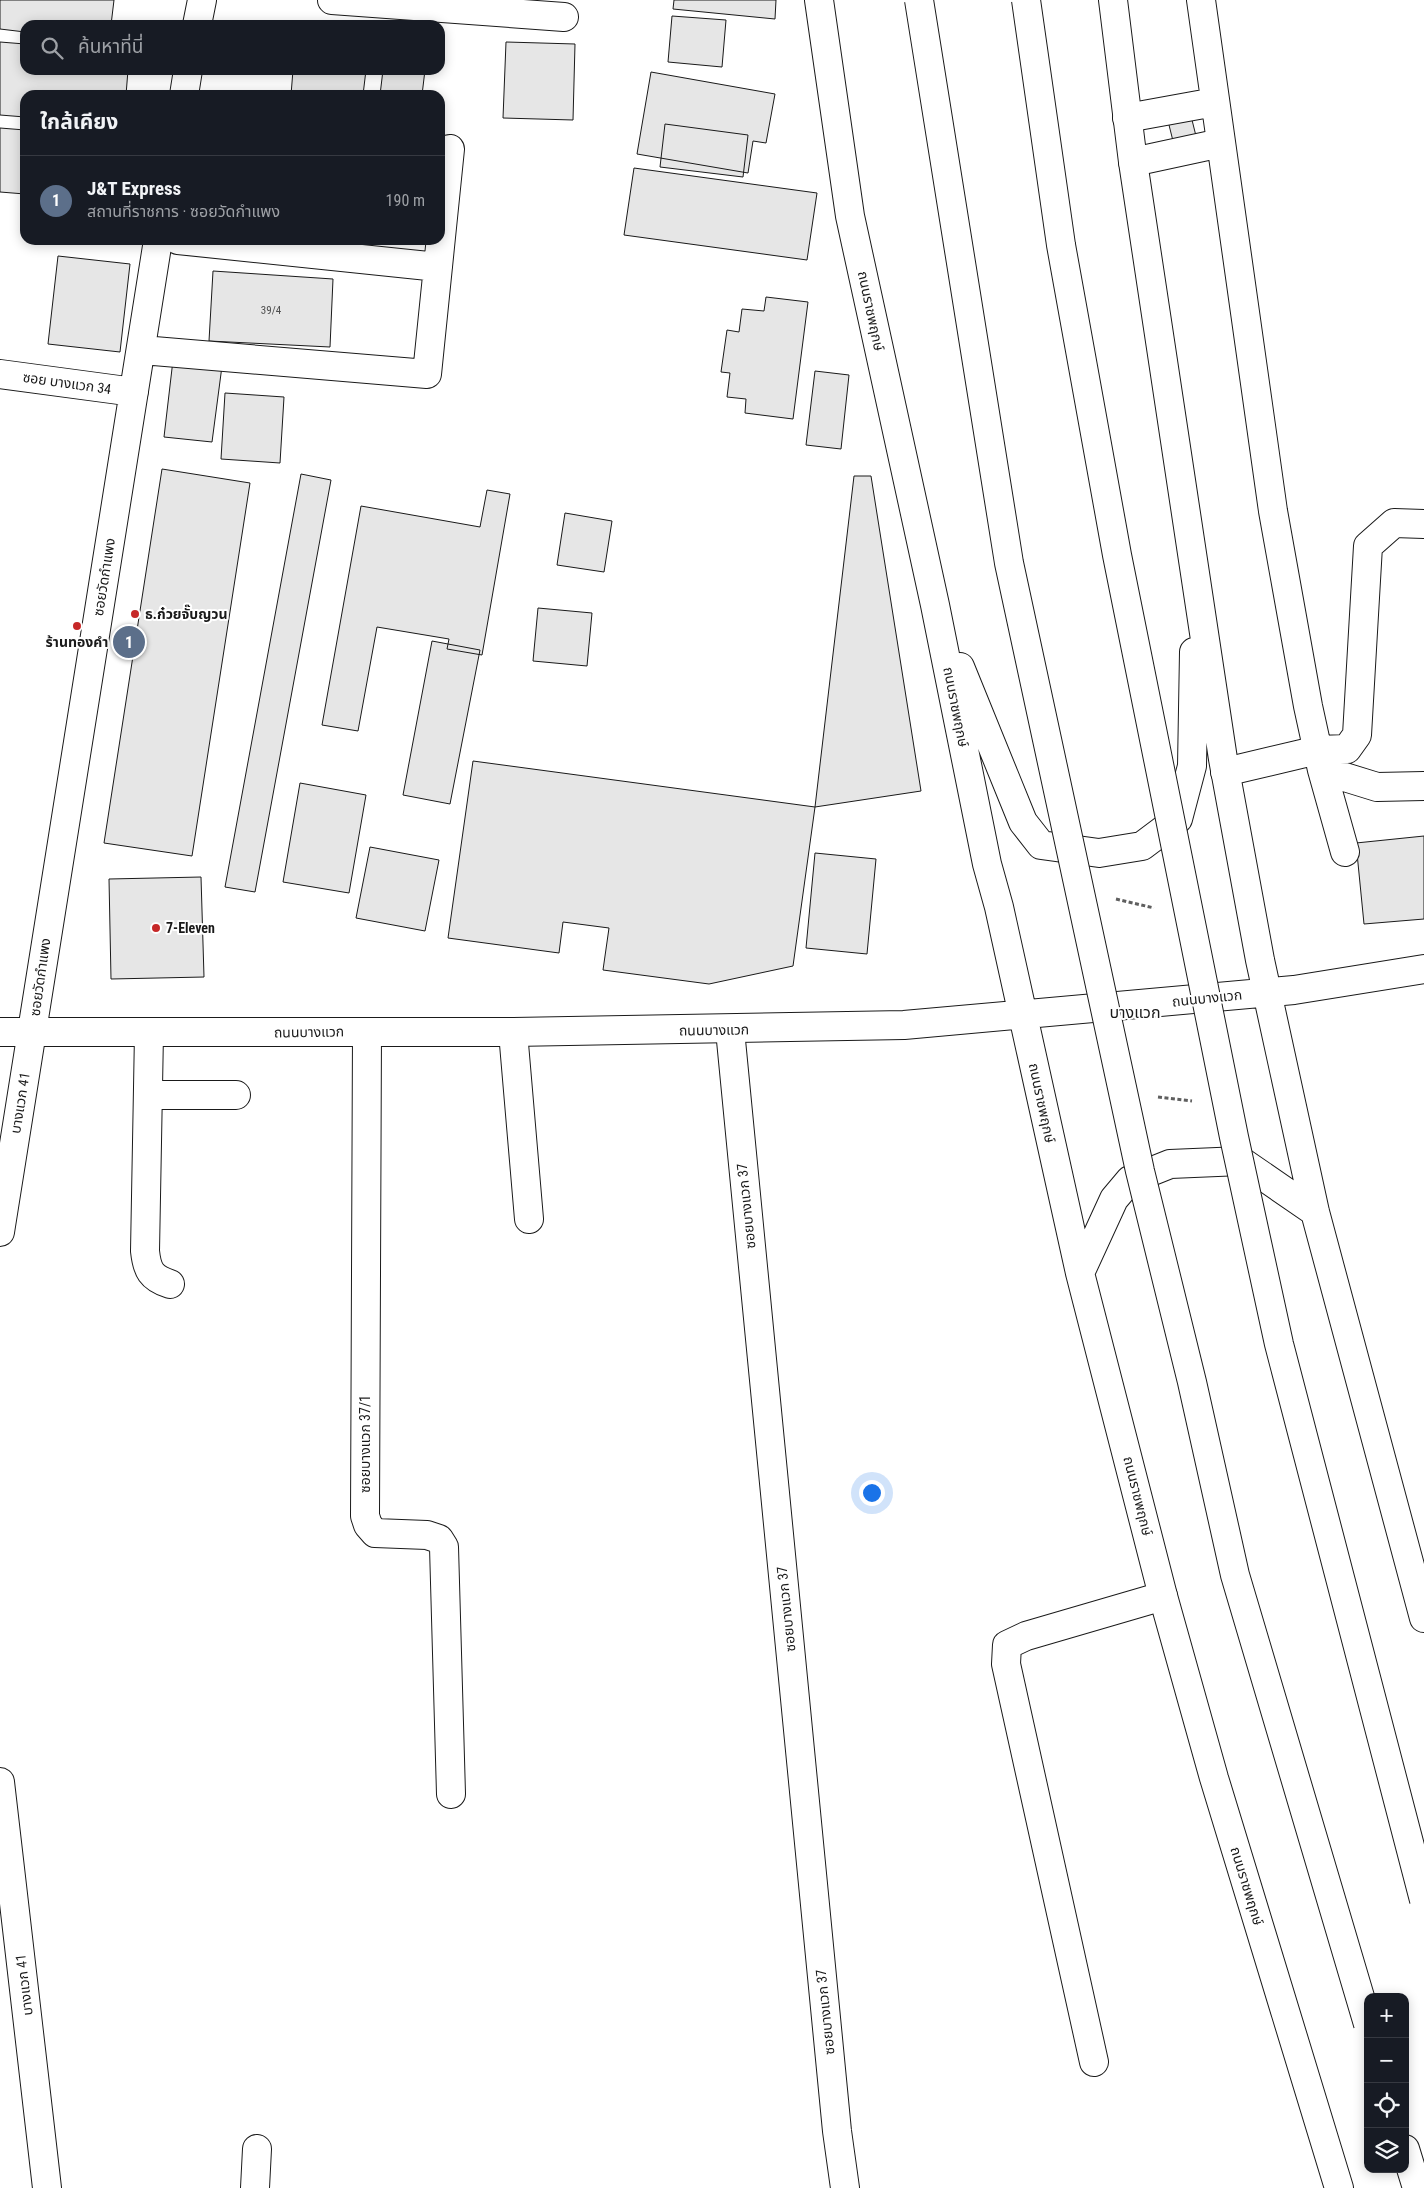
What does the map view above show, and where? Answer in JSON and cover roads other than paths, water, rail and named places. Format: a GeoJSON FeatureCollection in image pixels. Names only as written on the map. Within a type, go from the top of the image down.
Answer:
{"type":"FeatureCollection","features":[{"type":"Feature","properties":{"kind":"main road"},"geometry":{"type":"LineString","coordinates":[[197,20],[202,0]]}},
{"type":"Feature","properties":{"kind":"main road"},"geometry":{"type":"LineString","coordinates":[[332,0],[564,17]]}},
{"type":"Feature","properties":{"kind":"main road","name":"ถนนราชพฤกษ์"},"geometry":{"type":"LineString","coordinates":[[818,0],[850,216],[935,605],[987,864],[1024,1016],[1080,1273],[1163,1596],[1214,1778],[1339,2188]]}},
{"type":"Feature","properties":{"kind":"main road"},"geometry":{"type":"LineString","coordinates":[[919,0],[1010,563],[1140,1171],[1192,1382],[1235,1575],[1364,2010]]}},
{"type":"Feature","properties":{"kind":"main road"},"geometry":{"type":"LineString","coordinates":[[1026,0],[1061,245],[1117,555],[1234,1137],[1279,1344],[1424,1900]]}},
{"type":"Feature","properties":{"kind":"main road"},"geometry":{"type":"LineString","coordinates":[[1113,0],[1133,162],[1225,772],[1267,992],[1315,1212],[1422,1605]]}},
{"type":"Feature","properties":{"kind":"main road"},"geometry":{"type":"LineString","coordinates":[[1201,0],[1272,511],[1308,706],[1320,760],[1345,852]]}},
{"type":"Feature","properties":{"kind":"main road"},"geometry":{"type":"LineString","coordinates":[[185,90],[187,75]]}},
{"type":"Feature","properties":{"kind":"main road"},"geometry":{"type":"LineString","coordinates":[[1127,118],[1215,102]]}},
{"type":"Feature","properties":{"kind":"main road"},"geometry":{"type":"LineString","coordinates":[[1133,162],[1221,143]]}},
{"type":"Feature","properties":{"kind":"main road"},"geometry":{"type":"LineString","coordinates":[[445,198],[450,149]]}},
{"type":"Feature","properties":{"kind":"main road","name":"ซอยวัดกำแพง"},"geometry":{"type":"LineString","coordinates":[[32,1033],[35,1002],[142,350],[157,245]]}},
{"type":"Feature","properties":{"kind":"main road"},"geometry":{"type":"LineString","coordinates":[[226,245],[438,267]]}},
{"type":"Feature","properties":{"kind":"main road"},"geometry":{"type":"LineString","coordinates":[[142,350],[426,374],[440,245]]}},
{"type":"Feature","properties":{"kind":"main road","name":"ซอย บางแวก 34"},"geometry":{"type":"LineString","coordinates":[[0,374],[134,392]]}},
{"type":"Feature","properties":{"kind":"main road"},"geometry":{"type":"LineString","coordinates":[[1225,772],[1320,760],[1347,749],[1358,735],[1368,546],[1394,523],[1424,524]]}},
{"type":"Feature","properties":{"kind":"main road"},"geometry":{"type":"LineString","coordinates":[[935,605],[1023,822],[1041,845],[1100,852],[1117,850],[1142,846],[1178,819],[1192,766],[1195,566]]}},
{"type":"Feature","properties":{"kind":"main road"},"geometry":{"type":"LineString","coordinates":[[1320,760],[1377,787],[1424,786]]}},
{"type":"Feature","properties":{"kind":"main road","name":"ถนนบางแวก"},"geometry":{"type":"LineString","coordinates":[[0,1032],[149,1034],[513,1032],[730,1030],[904,1025],[1024,1016],[1294,990],[1424,969]]}},
{"type":"Feature","properties":{"kind":"main road","name":"ซอยบางแวก 37"},"geometry":{"type":"LineString","coordinates":[[730,1030],[833,2092],[845,2188]]}},
{"type":"Feature","properties":{"kind":"main road","name":"ซอยบางแวก 37/1"},"geometry":{"type":"LineString","coordinates":[[367,1032],[365,1516],[368,1525],[375,1533],[426,1535],[439,1539],[444,1548],[451,1794]]}},
{"type":"Feature","properties":{"kind":"main road"},"geometry":{"type":"LineString","coordinates":[[513,1032],[529,1219]]}},
{"type":"Feature","properties":{"kind":"main road","name":"บางแวก 41"},"geometry":{"type":"LineString","coordinates":[[0,1232],[32,1033]]}},
{"type":"Feature","properties":{"kind":"main road"},"geometry":{"type":"LineString","coordinates":[[149,1034],[146,1262],[157,1280],[170,1284]]}},
{"type":"Feature","properties":{"kind":"main road"},"geometry":{"type":"LineString","coordinates":[[148,1095],[236,1095]]}},
{"type":"Feature","properties":{"kind":"main road"},"geometry":{"type":"LineString","coordinates":[[1080,1273],[1114,1199],[1130,1180],[1170,1164],[1241,1162],[1315,1212]]}},
{"type":"Feature","properties":{"kind":"main road"},"geometry":{"type":"LineString","coordinates":[[1094,2062],[1006,1664],[1007,1646],[1026,1636],[1163,1596]]}},
{"type":"Feature","properties":{"kind":"main road","name":"บางแวก 41"},"geometry":{"type":"LineString","coordinates":[[0,1782],[47,2188]]}},
{"type":"Feature","properties":{"kind":"main road"},"geometry":{"type":"LineString","coordinates":[[256,2188],[257,2149]]}},
{"type":"Feature","properties":{"kind":"main road"},"geometry":{"type":"LineString","coordinates":[[1409,2162],[1417,2188]]}},
{"type":"Feature","properties":{"kind":"place","name":"ธ.ก๋วยจั๊บญวน"},"geometry":{"type":"Point","coordinates":[135,614]}},
{"type":"Feature","properties":{"kind":"place","name":"ร้านทองคำ"},"geometry":{"type":"Point","coordinates":[77,626]}},
{"type":"Feature","properties":{"kind":"place","name":"J&T Express"},"geometry":{"type":"Point","coordinates":[129,642]}},
{"type":"Feature","properties":{"kind":"place","name":"7-Eleven"},"geometry":{"type":"Point","coordinates":[156,928]}},
{"type":"Feature","properties":{"kind":"district","name":"บางแวก"},"geometry":{"type":"Point","coordinates":[1135,1012]}}]}
